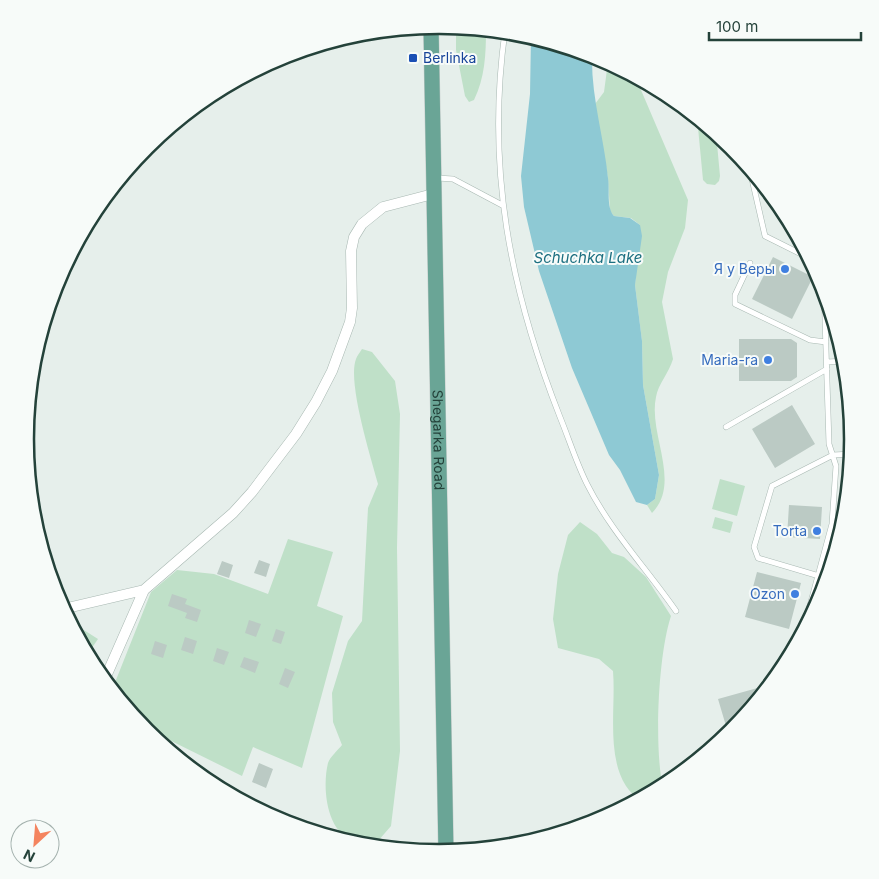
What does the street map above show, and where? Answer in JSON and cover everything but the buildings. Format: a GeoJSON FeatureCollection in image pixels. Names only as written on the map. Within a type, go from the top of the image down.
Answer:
{"type":"FeatureCollection","features":[{"type":"Feature","properties":{"kind":"main road","name":"Shegarka Road"},"geometry":{"type":"LineString","coordinates":[[431,34],[446,845]]}},
{"type":"Feature","properties":{"kind":"street"},"geometry":{"type":"LineString","coordinates":[[108,673],[144,590],[233,513],[291,442],[316,402],[332,371],[350,322],[352,308],[351,251],[354,237],[362,224],[383,207],[433,194]]}},
{"type":"Feature","properties":{"kind":"street"},"geometry":{"type":"LineString","coordinates":[[71,607],[144,590]]}},
{"type":"Feature","properties":{"kind":"lane"},"geometry":{"type":"LineString","coordinates":[[504,39],[498,78],[502,205],[522,307],[542,370],[586,483],[615,532],[644,566],[676,611]]}},
{"type":"Feature","properties":{"kind":"lane"},"geometry":{"type":"LineString","coordinates":[[433,177],[453,179],[502,205]]}},
{"type":"Feature","properties":{"kind":"lane"},"geometry":{"type":"LineString","coordinates":[[753,181],[765,236],[799,253]]}},
{"type":"Feature","properties":{"kind":"lane"},"geometry":{"type":"LineString","coordinates":[[750,263],[734,295],[733,300],[735,304],[810,340],[826,342]]}},
{"type":"Feature","properties":{"kind":"lane"},"geometry":{"type":"LineString","coordinates":[[813,597],[832,524],[836,466],[829,444],[825,312]]}},
{"type":"Feature","properties":{"kind":"lane"},"geometry":{"type":"LineString","coordinates":[[826,362],[837,361]]}},
{"type":"Feature","properties":{"kind":"lane"},"geometry":{"type":"LineString","coordinates":[[726,427],[827,369]]}},
{"type":"Feature","properties":{"kind":"lane"},"geometry":{"type":"LineString","coordinates":[[819,576],[758,558],[754,547],[772,486],[833,455],[844,454]]}},
{"type":"Feature","properties":{"kind":"green space"},"geometry":{"type":"Polygon","coordinates":[[[456,35],[486,37],[483,74],[474,100],[469,102],[465,96],[456,50],[456,35]]]}},
{"type":"Feature","properties":{"kind":"green space"},"geometry":{"type":"Polygon","coordinates":[[[607,70],[640,87],[688,200],[685,228],[668,272],[662,302],[673,359],[656,397],[656,426],[664,472],[664,487],[660,501],[652,513],[647,505],[655,499],[659,475],[643,385],[642,341],[635,285],[640,225],[631,218],[614,216],[610,211],[608,178],[595,104],[604,92],[607,70]]]}},
{"type":"Feature","properties":{"kind":"green space"},"geometry":{"type":"Polygon","coordinates":[[[698,127],[717,144],[719,181],[715,185],[707,184],[703,180],[698,127]]]}},
{"type":"Feature","properties":{"kind":"green space"},"geometry":{"type":"Polygon","coordinates":[[[362,349],[372,352],[395,381],[400,414],[397,548],[400,751],[391,826],[378,840],[341,833],[332,820],[326,796],[328,763],[342,745],[333,722],[332,693],[348,641],[362,621],[368,508],[378,484],[357,402],[354,370],[356,359],[362,349]]]}},
{"type":"Feature","properties":{"kind":"green space"},"geometry":{"type":"Polygon","coordinates":[[[720,479],[745,486],[737,516],[712,509],[720,479]]]}},
{"type":"Feature","properties":{"kind":"green space"},"geometry":{"type":"Polygon","coordinates":[[[715,517],[733,522],[730,533],[712,528],[715,517]]]}},
{"type":"Feature","properties":{"kind":"green space"},"geometry":{"type":"Polygon","coordinates":[[[580,522],[597,534],[612,553],[624,557],[646,577],[671,616],[660,677],[658,726],[661,779],[634,795],[626,786],[616,760],[613,730],[613,671],[599,659],[558,648],[553,619],[558,574],[568,535],[580,522]]]}},
{"type":"Feature","properties":{"kind":"green space"},"geometry":{"type":"Polygon","coordinates":[[[288,539],[333,552],[317,606],[343,616],[302,768],[253,747],[242,776],[165,738],[134,707],[115,683],[151,592],[177,570],[214,574],[268,594],[288,539]]]}},
{"type":"Feature","properties":{"kind":"green space"},"geometry":{"type":"Polygon","coordinates":[[[81,628],[98,639],[92,648],[81,628]]]}},
{"type":"Feature","properties":{"kind":"water","name":"Schuchka Lake"},"geometry":{"type":"Polygon","coordinates":[[[531,45],[570,55],[592,64],[609,183],[610,208],[614,216],[630,218],[640,225],[642,236],[635,285],[642,341],[643,385],[659,475],[655,499],[647,505],[636,502],[620,470],[609,455],[572,368],[539,271],[524,207],[521,176],[530,94],[531,45]]]}},
{"type":"Feature","properties":{"kind":"place","name":"Berlinka"},"geometry":{"type":"Point","coordinates":[413,58]}},
{"type":"Feature","properties":{"kind":"place","name":"Я у Веры"},"geometry":{"type":"Point","coordinates":[785,269]}},
{"type":"Feature","properties":{"kind":"place","name":"Maria-ra"},"geometry":{"type":"Point","coordinates":[768,360]}},
{"type":"Feature","properties":{"kind":"place","name":"Torta"},"geometry":{"type":"Point","coordinates":[817,531]}},
{"type":"Feature","properties":{"kind":"place","name":"Ozon"},"geometry":{"type":"Point","coordinates":[795,594]}}]}
